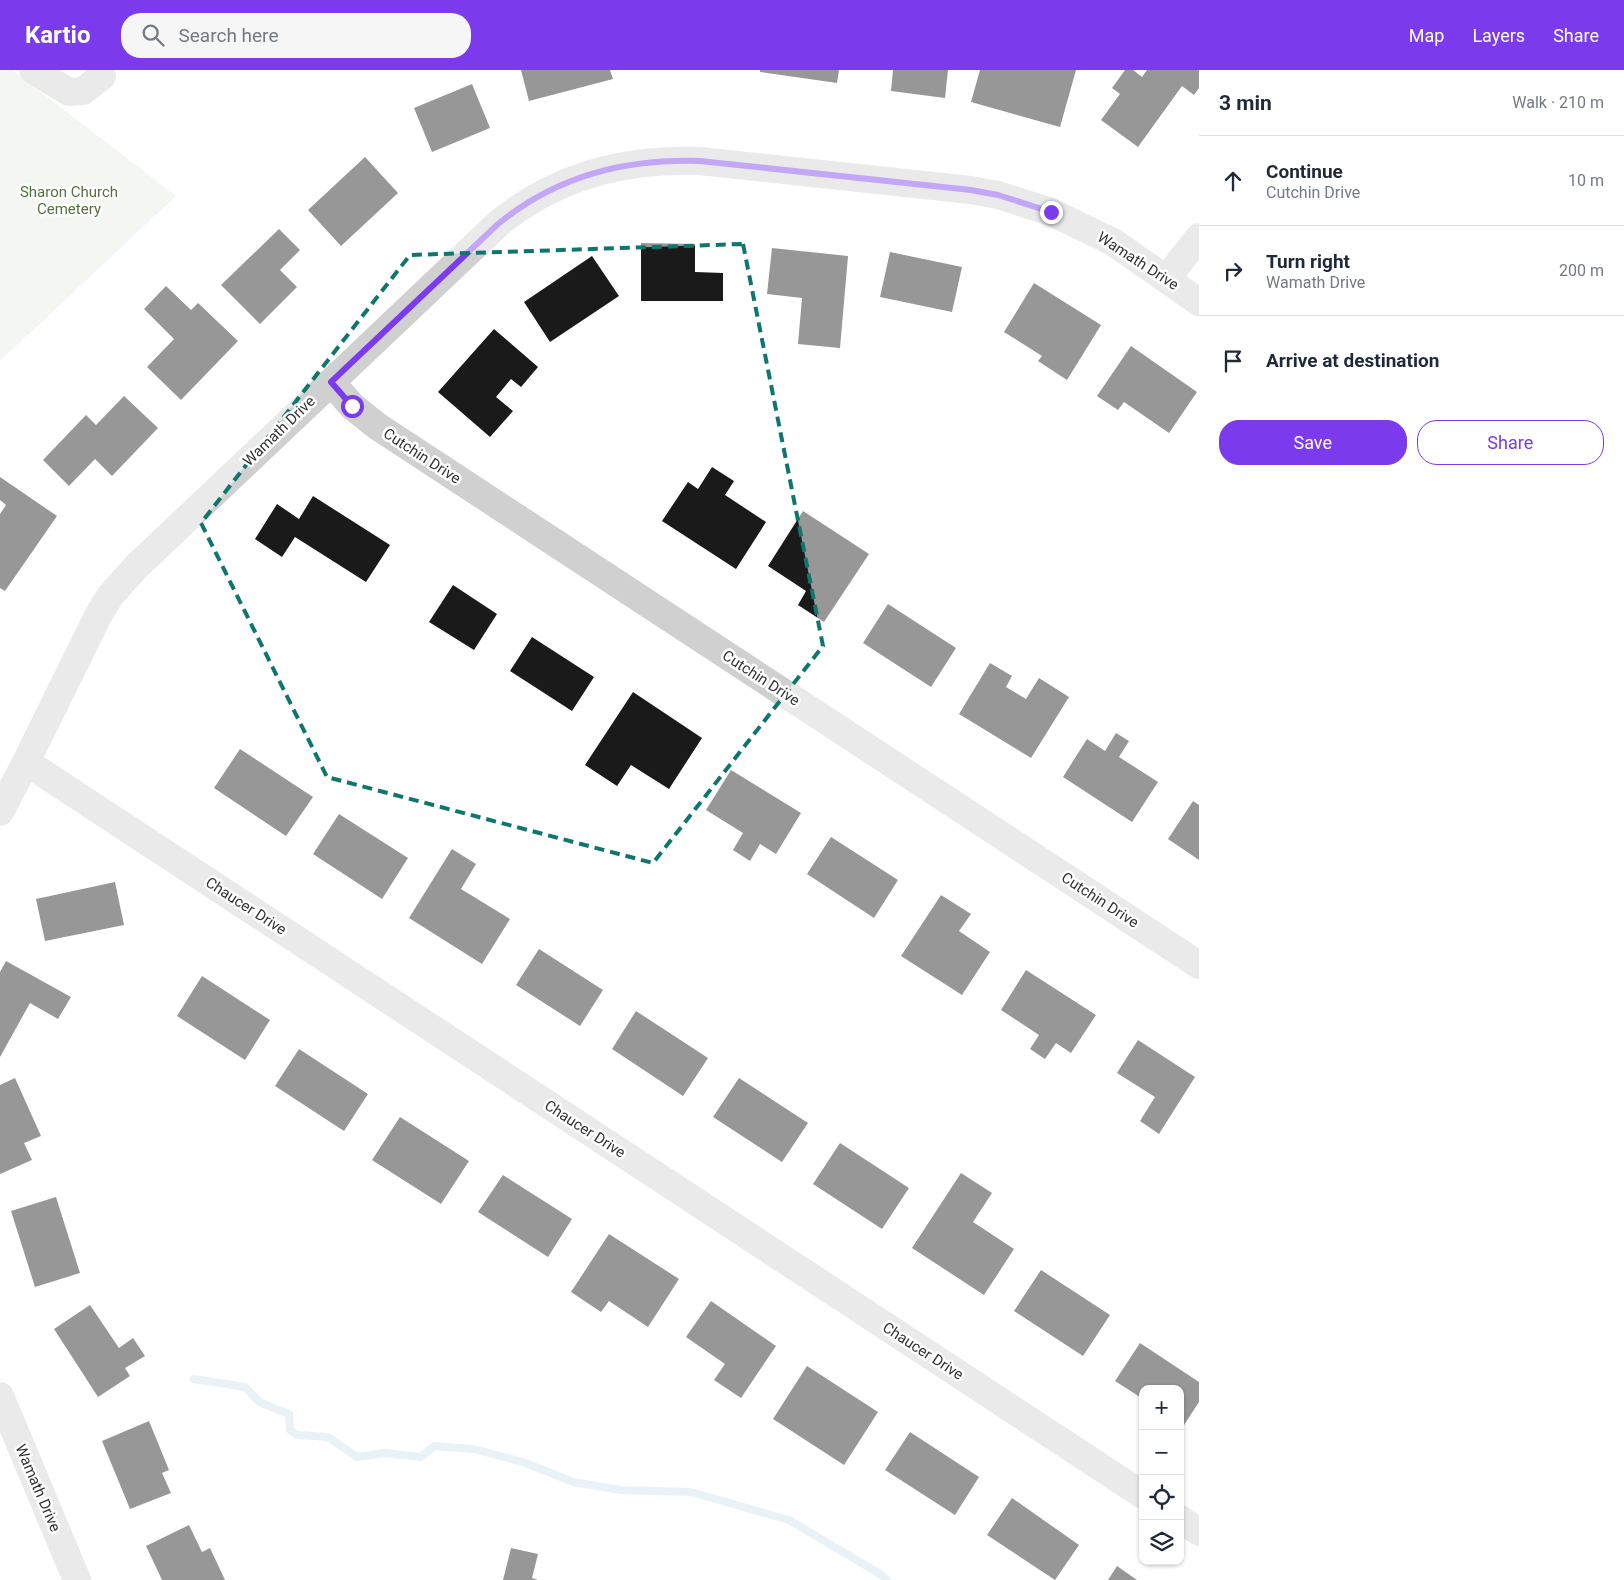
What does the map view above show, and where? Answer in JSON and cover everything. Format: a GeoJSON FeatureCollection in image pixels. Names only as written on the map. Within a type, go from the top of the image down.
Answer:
{"type":"FeatureCollection","features":[{"type":"Feature","properties":{"kind":"street"},"geometry":{"type":"LineString","coordinates":[[33,70],[69,92],[83,91],[102,76],[100,70]]}},
{"type":"Feature","properties":{"kind":"street","name":"Wamath Drive"},"geometry":{"type":"LineString","coordinates":[[0,812],[99,614],[110,596],[136,567],[498,224],[534,198],[575,178],[621,165],[668,160],[700,161],[961,189],[998,195],[1051,212],[1113,242],[1199,302]]}},
{"type":"Feature","properties":{"kind":"street"},"geometry":{"type":"LineString","coordinates":[[1167,278],[1199,237]]}},
{"type":"Feature","properties":{"kind":"street","name":"Cutchin Drive"},"geometry":{"type":"LineString","coordinates":[[331,382],[352,406],[376,426],[1199,964]]}},
{"type":"Feature","properties":{"kind":"street","name":"Chaucer Drive"},"geometry":{"type":"LineString","coordinates":[[26,762],[1139,1492]]}},
{"type":"Feature","properties":{"kind":"street","name":"Wamath Drive"},"geometry":{"type":"LineString","coordinates":[[0,1396],[76,1580]]}},
{"type":"Feature","properties":{"kind":"street"},"geometry":{"type":"LineString","coordinates":[[1181,1520],[1199,1532]]}},
{"type":"Feature","properties":{"kind":"highlighted area"},"geometry":{"type":"Polygon","coordinates":[[[743,244],[823,646],[653,863],[327,777],[201,523],[410,255],[743,244]]]}},
{"type":"Feature","properties":{"kind":"green space","name":"Sharon Church Cemetery"},"geometry":{"type":"Polygon","coordinates":[[[0,70],[12,70],[176,196],[0,361],[0,70]]]}},
{"type":"Feature","properties":{"kind":"building"},"geometry":{"type":"Polygon","coordinates":[[[521,70],[610,70],[613,79],[529,101],[521,70]]]}},
{"type":"Feature","properties":{"kind":"building"},"geometry":{"type":"Polygon","coordinates":[[[760,70],[839,70],[837,83],[760,72],[760,70]]]}},
{"type":"Feature","properties":{"kind":"building"},"geometry":{"type":"Polygon","coordinates":[[[893,70],[948,70],[945,98],[891,91],[893,70]]]}},
{"type":"Feature","properties":{"kind":"building"},"geometry":{"type":"Polygon","coordinates":[[[980,70],[1076,70],[1060,127],[971,102],[980,70]]]}},
{"type":"Feature","properties":{"kind":"building"},"geometry":{"type":"Polygon","coordinates":[[[1125,70],[1133,70],[1142,77],[1147,70],[1199,70],[1199,88],[1194,95],[1182,86],[1138,147],[1101,120],[1120,94],[1112,88],[1125,70]]]}},
{"type":"Feature","properties":{"kind":"building"},"geometry":{"type":"Polygon","coordinates":[[[472,84],[490,128],[432,152],[414,108],[472,84]]]}},
{"type":"Feature","properties":{"kind":"building"},"geometry":{"type":"Polygon","coordinates":[[[365,157],[398,193],[341,246],[308,210],[365,157]]]}},
{"type":"Feature","properties":{"kind":"building"},"geometry":{"type":"Polygon","coordinates":[[[279,229],[300,250],[280,270],[297,287],[260,324],[221,285],[279,229]]]}},
{"type":"Feature","properties":{"kind":"building"},"geometry":{"type":"Polygon","coordinates":[[[641,243],[695,244],[695,272],[723,273],[723,301],[641,301],[641,243]]]}},
{"type":"Feature","properties":{"kind":"building"},"geometry":{"type":"Polygon","coordinates":[[[772,248],[848,256],[840,348],[798,344],[802,298],[767,294],[772,248]]]}},
{"type":"Feature","properties":{"kind":"building"},"geometry":{"type":"Polygon","coordinates":[[[890,252],[962,267],[952,312],[880,297],[890,252]]]}},
{"type":"Feature","properties":{"kind":"building"},"geometry":{"type":"Polygon","coordinates":[[[592,256],[619,296],[550,342],[524,302],[592,256]]]}},
{"type":"Feature","properties":{"kind":"building"},"geometry":{"type":"Polygon","coordinates":[[[1034,283],[1101,325],[1067,380],[1038,361],[1042,356],[1004,332],[1034,283]]]}},
{"type":"Feature","properties":{"kind":"building"},"geometry":{"type":"Polygon","coordinates":[[[166,286],[191,310],[198,303],[238,341],[181,400],[147,367],[174,339],[144,309],[166,286]]]}},
{"type":"Feature","properties":{"kind":"building"},"geometry":{"type":"Polygon","coordinates":[[[494,329],[538,367],[521,387],[511,379],[496,397],[513,411],[490,437],[438,392],[494,329]]]}},
{"type":"Feature","properties":{"kind":"building"},"geometry":{"type":"Polygon","coordinates":[[[1131,346],[1197,392],[1169,433],[1124,402],[1118,410],[1097,396],[1131,346]]]}},
{"type":"Feature","properties":{"kind":"building"},"geometry":{"type":"Polygon","coordinates":[[[124,396],[158,428],[112,476],[95,459],[69,486],[43,460],[86,415],[96,425],[124,396]]]}},
{"type":"Feature","properties":{"kind":"building"},"geometry":{"type":"Polygon","coordinates":[[[712,467],[734,481],[725,495],[766,522],[736,569],[662,521],[688,482],[698,489],[712,467]]]}},
{"type":"Feature","properties":{"kind":"building"},"geometry":{"type":"Polygon","coordinates":[[[0,477],[57,516],[5,591],[0,588],[0,514],[6,505],[0,500],[0,477]]]}},
{"type":"Feature","properties":{"kind":"building"},"geometry":{"type":"Polygon","coordinates":[[[313,496],[390,545],[366,582],[295,537],[282,557],[255,539],[277,504],[299,519],[313,496]]]}},
{"type":"Feature","properties":{"kind":"building"},"geometry":{"type":"Polygon","coordinates":[[[803,511],[869,554],[824,622],[798,605],[806,591],[768,566],[803,511]]]}},
{"type":"Feature","properties":{"kind":"building"},"geometry":{"type":"Polygon","coordinates":[[[453,585],[497,614],[474,650],[429,622],[453,585]]]}},
{"type":"Feature","properties":{"kind":"building"},"geometry":{"type":"Polygon","coordinates":[[[888,604],[956,648],[931,687],[863,643],[888,604]]]}},
{"type":"Feature","properties":{"kind":"building"},"geometry":{"type":"Polygon","coordinates":[[[532,637],[594,677],[572,711],[510,671],[532,637]]]}},
{"type":"Feature","properties":{"kind":"building"},"geometry":{"type":"Polygon","coordinates":[[[990,663],[1012,676],[1006,687],[1026,699],[1039,678],[1069,697],[1031,758],[959,714],[990,663]]]}},
{"type":"Feature","properties":{"kind":"building"},"geometry":{"type":"Polygon","coordinates":[[[633,692],[702,738],[669,789],[631,765],[617,786],[585,765],[633,692]]]}},
{"type":"Feature","properties":{"kind":"building"},"geometry":{"type":"Polygon","coordinates":[[[1116,733],[1129,741],[1119,757],[1158,782],[1132,822],[1063,777],[1087,739],[1105,751],[1116,733]]]}},
{"type":"Feature","properties":{"kind":"building"},"geometry":{"type":"Polygon","coordinates":[[[240,749],[313,797],[286,836],[214,788],[240,749]]]}},
{"type":"Feature","properties":{"kind":"building"},"geometry":{"type":"Polygon","coordinates":[[[731,770],[801,813],[776,854],[760,844],[750,861],[733,850],[743,833],[706,810],[731,770]]]}},
{"type":"Feature","properties":{"kind":"building"},"geometry":{"type":"Polygon","coordinates":[[[1193,801],[1199,805],[1199,860],[1168,839],[1193,801]]]}},
{"type":"Feature","properties":{"kind":"building"},"geometry":{"type":"Polygon","coordinates":[[[339,814],[408,858],[382,899],[313,854],[339,814]]]}},
{"type":"Feature","properties":{"kind":"building"},"geometry":{"type":"Polygon","coordinates":[[[831,837],[898,880],[874,918],[807,874],[831,837]]]}},
{"type":"Feature","properties":{"kind":"building"},"geometry":{"type":"Polygon","coordinates":[[[452,849],[476,864],[461,889],[510,919],[482,964],[409,918],[452,849]]]}},
{"type":"Feature","properties":{"kind":"building"},"geometry":{"type":"Polygon","coordinates":[[[115,882],[124,925],[45,941],[36,899],[115,882]]]}},
{"type":"Feature","properties":{"kind":"building"},"geometry":{"type":"Polygon","coordinates":[[[941,895],[971,914],[959,931],[990,952],[962,995],[901,956],[941,895]]]}},
{"type":"Feature","properties":{"kind":"building"},"geometry":{"type":"Polygon","coordinates":[[[539,949],[603,990],[580,1026],[516,985],[539,949]]]}},
{"type":"Feature","properties":{"kind":"building"},"geometry":{"type":"Polygon","coordinates":[[[6,961],[71,997],[58,1019],[30,1003],[0,1057],[0,972],[6,961]]]}},
{"type":"Feature","properties":{"kind":"building"},"geometry":{"type":"Polygon","coordinates":[[[1026,970],[1096,1015],[1071,1053],[1056,1043],[1045,1059],[1030,1049],[1039,1035],[1001,1010],[1026,970]]]}},
{"type":"Feature","properties":{"kind":"building"},"geometry":{"type":"Polygon","coordinates":[[[202,976],[270,1020],[245,1060],[177,1016],[202,976]]]}},
{"type":"Feature","properties":{"kind":"building"},"geometry":{"type":"Polygon","coordinates":[[[636,1011],[708,1058],[683,1096],[612,1049],[636,1011]]]}},
{"type":"Feature","properties":{"kind":"building"},"geometry":{"type":"Polygon","coordinates":[[[1138,1040],[1195,1077],[1159,1134],[1140,1121],[1155,1097],[1117,1073],[1138,1040]]]}},
{"type":"Feature","properties":{"kind":"building"},"geometry":{"type":"Polygon","coordinates":[[[299,1049],[368,1094],[344,1131],[275,1086],[299,1049]]]}},
{"type":"Feature","properties":{"kind":"building"},"geometry":{"type":"Polygon","coordinates":[[[15,1078],[41,1136],[24,1143],[32,1160],[0,1174],[0,1085],[15,1078]]]}},
{"type":"Feature","properties":{"kind":"building"},"geometry":{"type":"Polygon","coordinates":[[[739,1078],[808,1123],[782,1162],[713,1117],[739,1078]]]}},
{"type":"Feature","properties":{"kind":"building"},"geometry":{"type":"Polygon","coordinates":[[[400,1117],[469,1161],[441,1204],[372,1160],[400,1117]]]}},
{"type":"Feature","properties":{"kind":"building"},"geometry":{"type":"Polygon","coordinates":[[[840,1143],[909,1188],[882,1229],[813,1184],[840,1143]]]}},
{"type":"Feature","properties":{"kind":"building"},"geometry":{"type":"Polygon","coordinates":[[[961,1173],[992,1193],[973,1222],[1014,1249],[984,1295],[912,1248],[961,1173]]]}},
{"type":"Feature","properties":{"kind":"building"},"geometry":{"type":"Polygon","coordinates":[[[503,1175],[572,1219],[548,1257],[478,1212],[503,1175]]]}},
{"type":"Feature","properties":{"kind":"building"},"geometry":{"type":"Polygon","coordinates":[[[56,1197],[80,1273],[35,1287],[11,1211],[56,1197]]]}},
{"type":"Feature","properties":{"kind":"building"},"geometry":{"type":"Polygon","coordinates":[[[609,1234],[679,1279],[648,1327],[609,1301],[601,1312],[571,1292],[609,1234]]]}},
{"type":"Feature","properties":{"kind":"building"},"geometry":{"type":"Polygon","coordinates":[[[1041,1270],[1110,1315],[1083,1356],[1014,1311],[1041,1270]]]}},
{"type":"Feature","properties":{"kind":"building"},"geometry":{"type":"Polygon","coordinates":[[[711,1301],[776,1346],[741,1398],[714,1380],[725,1364],[686,1337],[711,1301]]]}},
{"type":"Feature","properties":{"kind":"building"},"geometry":{"type":"Polygon","coordinates":[[[90,1305],[119,1348],[133,1338],[145,1356],[125,1368],[130,1376],[98,1397],[54,1329],[90,1305]]]}},
{"type":"Feature","properties":{"kind":"building"},"geometry":{"type":"Polygon","coordinates":[[[1140,1343],[1199,1382],[1199,1402],[1184,1425],[1184,1385],[1139,1385],[1139,1396],[1115,1381],[1140,1343]]]}},
{"type":"Feature","properties":{"kind":"building"},"geometry":{"type":"Polygon","coordinates":[[[807,1366],[878,1412],[844,1465],[773,1419],[807,1366]]]}},
{"type":"Feature","properties":{"kind":"building"},"geometry":{"type":"Polygon","coordinates":[[[149,1421],[169,1470],[162,1473],[171,1493],[130,1509],[102,1441],[149,1421]]]}},
{"type":"Feature","properties":{"kind":"building"},"geometry":{"type":"Polygon","coordinates":[[[910,1432],[979,1477],[955,1515],[885,1470],[910,1432]]]}},
{"type":"Feature","properties":{"kind":"building"},"geometry":{"type":"Polygon","coordinates":[[[1012,1498],[1079,1545],[1055,1580],[987,1535],[1012,1498]]]}},
{"type":"Feature","properties":{"kind":"building"},"geometry":{"type":"Polygon","coordinates":[[[189,1525],[202,1552],[210,1548],[225,1580],[162,1580],[146,1546],[189,1525]]]}},
{"type":"Feature","properties":{"kind":"building"},"geometry":{"type":"Polygon","coordinates":[[[511,1548],[538,1554],[532,1578],[538,1580],[503,1580],[511,1548]]]}},
{"type":"Feature","properties":{"kind":"building"},"geometry":{"type":"Polygon","coordinates":[[[1117,1566],[1137,1580],[1108,1580],[1117,1566]]]}},
{"type":"Feature","properties":{"kind":"waterway"},"geometry":{"type":"LineString","coordinates":[[194,1379],[245,1387],[259,1402],[289,1414],[290,1430],[297,1435],[328,1437],[357,1457],[385,1453],[421,1457],[434,1446],[474,1449],[523,1462],[573,1482],[621,1490],[691,1492],[789,1520],[887,1580]]}},
{"type":"Feature","properties":{"kind":"route"},"geometry":{"type":"LineString","coordinates":[[352,406],[331,382],[498,224],[534,198],[575,178],[621,165],[668,160],[700,161],[971,190],[998,195],[1051,212]]}}]}
